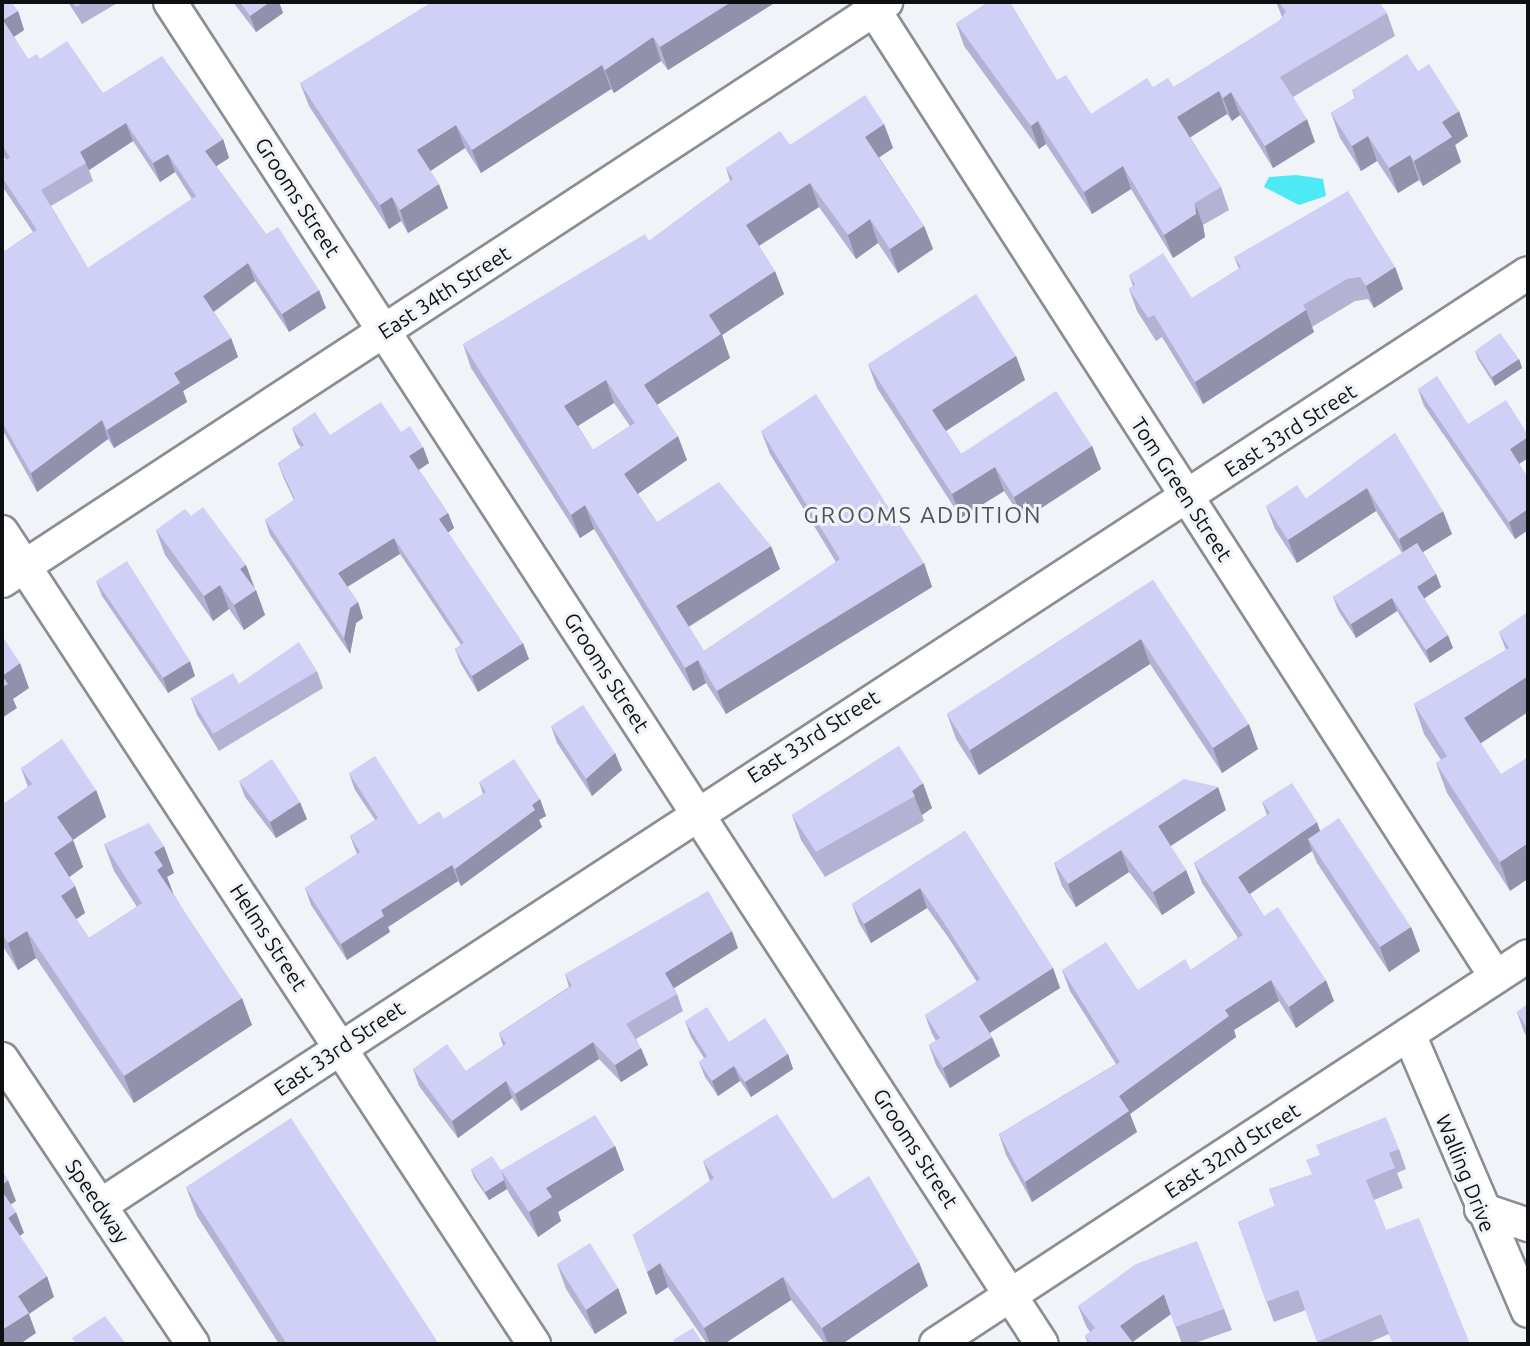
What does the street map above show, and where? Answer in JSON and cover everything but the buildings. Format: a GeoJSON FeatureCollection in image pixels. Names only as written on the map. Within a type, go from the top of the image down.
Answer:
{"type":"FeatureCollection","features":[{"type":"Feature","properties":{"kind":"street","name":"Grooms Street"},"geometry":{"type":"LineString","coordinates":[[170,2],[1042,1344]]}},
{"type":"Feature","properties":{"kind":"street","name":"East 34th Street"},"geometry":{"type":"LineString","coordinates":[[13,574],[385,331],[876,4]]}},
{"type":"Feature","properties":{"kind":"street","name":"Tom Green Street"},"geometry":{"type":"LineString","coordinates":[[876,4],[1186,498],[1351,743],[1496,977]]}},
{"type":"Feature","properties":{"kind":"street","name":"East 33rd Street"},"geometry":{"type":"LineString","coordinates":[[101,1205],[698,812],[1186,498],[1528,273]]}},
{"type":"Feature","properties":{"kind":"street","name":"Helms Street"},"geometry":{"type":"LineString","coordinates":[[2,532],[13,574],[340,1046],[534,1344]]}},
{"type":"Feature","properties":{"kind":"street","name":"East 32nd Street"},"geometry":{"type":"LineString","coordinates":[[936,1344],[1528,956]]}},
{"type":"Feature","properties":{"kind":"street","name":"Walling Drive"},"geometry":{"type":"LineString","coordinates":[[1409,1034],[1481,1209],[1528,1311]]}},
{"type":"Feature","properties":{"kind":"street","name":"Speedway"},"geometry":{"type":"LineString","coordinates":[[3,1064],[193,1344]]}},
{"type":"Feature","properties":{"kind":"street"},"geometry":{"type":"LineString","coordinates":[[1481,1209],[1528,1225]]}},
{"type":"Feature","properties":{"kind":"water"},"geometry":{"type":"Polygon","coordinates":[[[1296,175],[1323,179],[1326,196],[1299,205],[1264,187],[1269,177],[1296,175]]]}},
{"type":"Feature","properties":{"kind":"district","name":"GROOMS ADDITION"},"geometry":{"type":"Point","coordinates":[923,515]}}]}
